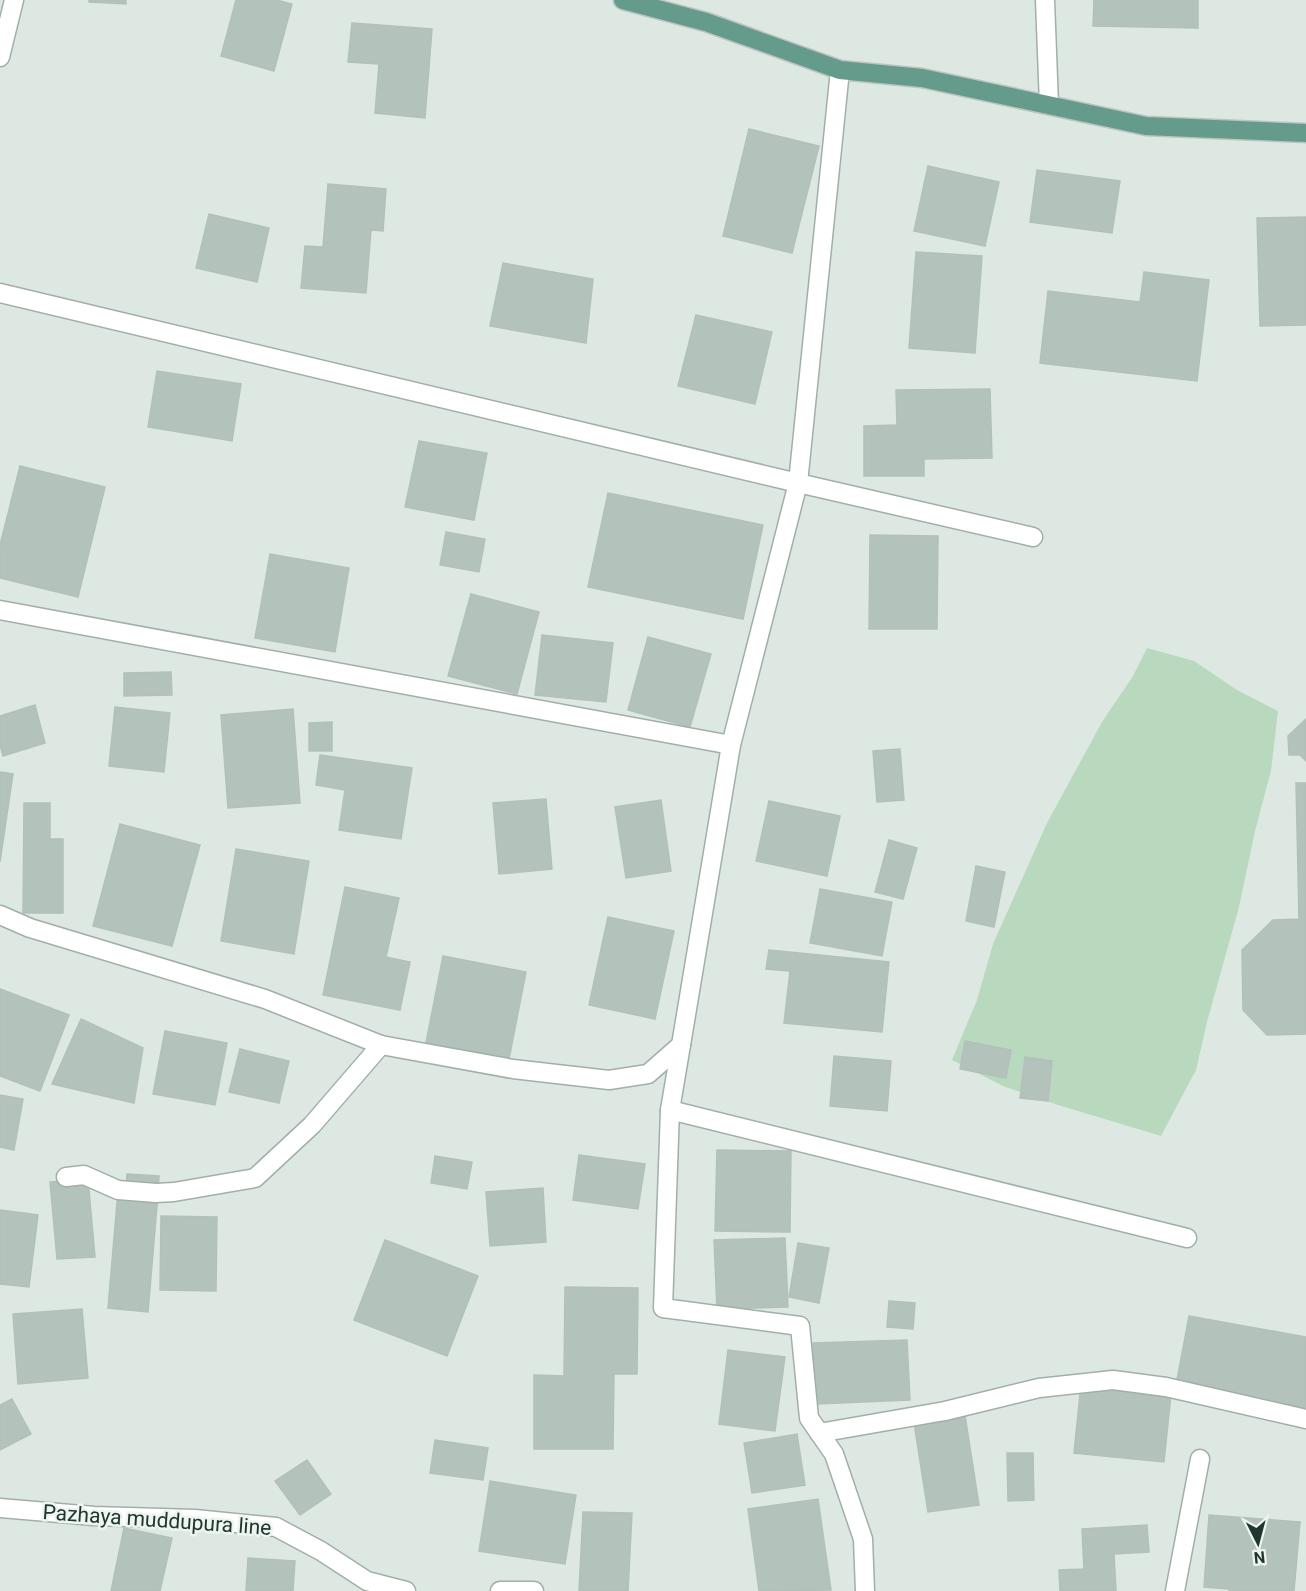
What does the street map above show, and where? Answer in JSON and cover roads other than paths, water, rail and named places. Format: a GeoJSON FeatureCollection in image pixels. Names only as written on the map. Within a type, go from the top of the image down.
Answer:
{"type":"FeatureCollection","features":[{"type":"Feature","properties":{"kind":"main road"},"geometry":{"type":"LineString","coordinates":[[623,0],[643,2],[706,22],[840,70],[922,78],[1146,126],[1306,133]]}},
{"type":"Feature","properties":{"kind":"street"},"geometry":{"type":"LineString","coordinates":[[0,57],[14,0]]}},
{"type":"Feature","properties":{"kind":"street"},"geometry":{"type":"LineString","coordinates":[[1045,0],[1049,105]]}},
{"type":"Feature","properties":{"kind":"street"},"geometry":{"type":"LineString","coordinates":[[840,70],[798,483],[730,745],[670,1110],[663,1308],[801,1326],[809,1418],[834,1454],[862,1539],[865,1591]]}},
{"type":"Feature","properties":{"kind":"street"},"geometry":{"type":"LineString","coordinates":[[0,293],[1033,537]]}},
{"type":"Feature","properties":{"kind":"street"},"geometry":{"type":"LineString","coordinates":[[0,610],[730,745]]}},
{"type":"Feature","properties":{"kind":"street"},"geometry":{"type":"LineString","coordinates":[[0,915],[30,928],[265,999],[381,1045],[513,1069],[609,1080],[648,1074],[681,1045]]}},
{"type":"Feature","properties":{"kind":"street"},"geometry":{"type":"LineString","coordinates":[[66,1177],[84,1175],[118,1190],[156,1193],[255,1178],[312,1125],[381,1045]]}},
{"type":"Feature","properties":{"kind":"street"},"geometry":{"type":"LineString","coordinates":[[670,1110],[1187,1238]]}},
{"type":"Feature","properties":{"kind":"street"},"geometry":{"type":"LineString","coordinates":[[819,1433],[945,1411],[1039,1388],[1113,1380],[1166,1387],[1306,1419]]}},
{"type":"Feature","properties":{"kind":"street"},"geometry":{"type":"LineString","coordinates":[[1175,1591],[1200,1459]]}},
{"type":"Feature","properties":{"kind":"street","name":"Pazhaya muddupura line"},"geometry":{"type":"LineString","coordinates":[[0,1508],[276,1527],[321,1551],[367,1581],[406,1591]]}},
{"type":"Feature","properties":{"kind":"street"},"geometry":{"type":"LineString","coordinates":[[500,1591],[534,1591]]}}]}
